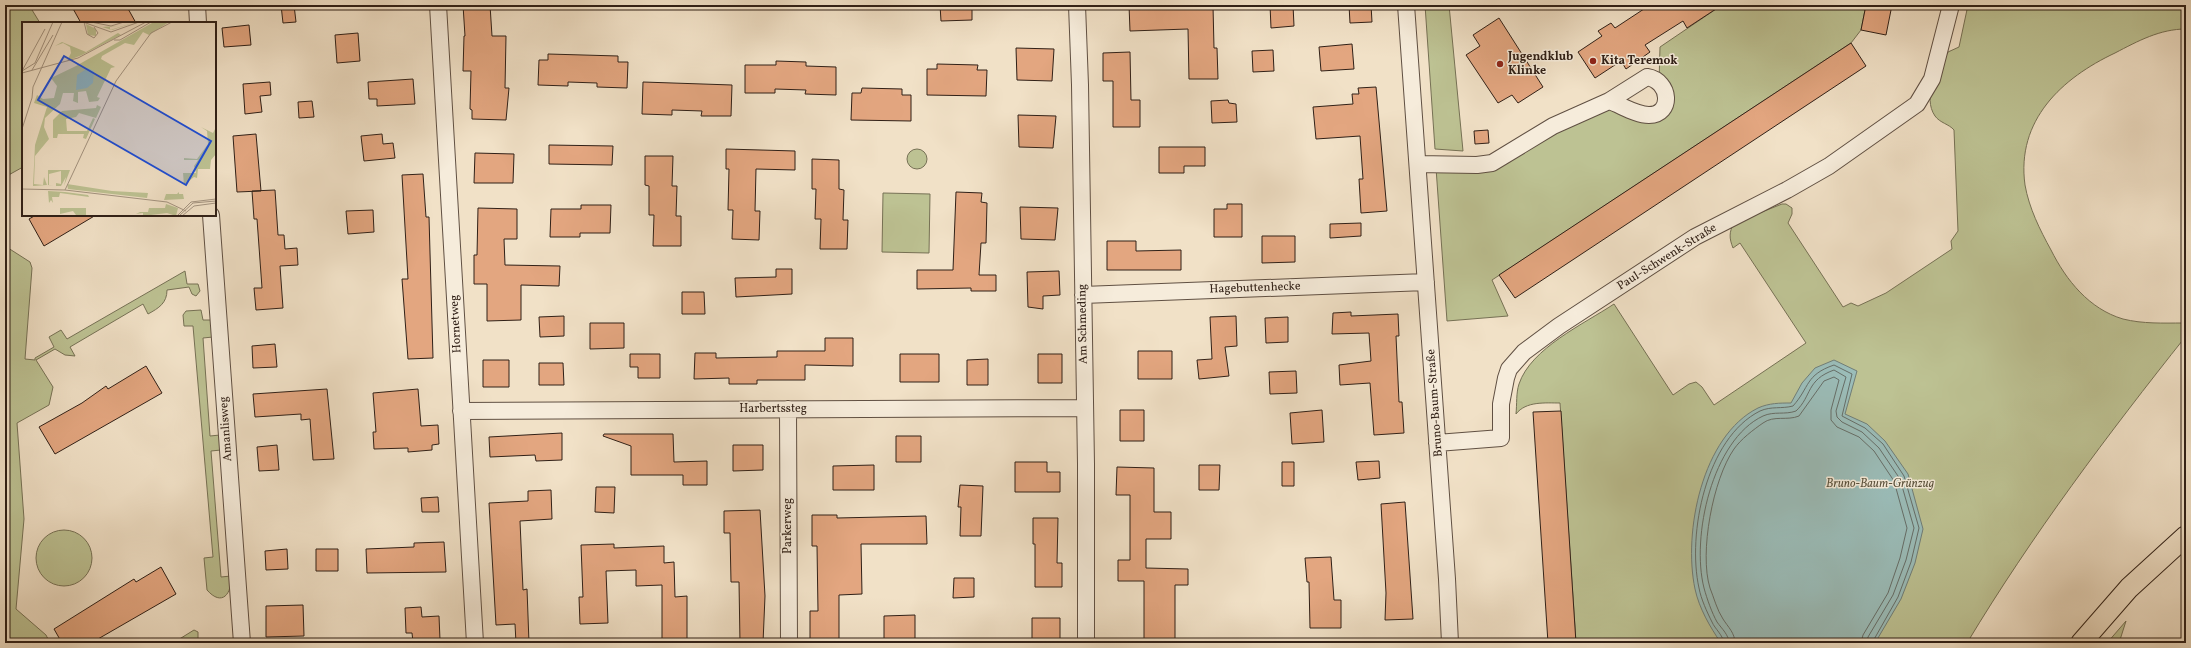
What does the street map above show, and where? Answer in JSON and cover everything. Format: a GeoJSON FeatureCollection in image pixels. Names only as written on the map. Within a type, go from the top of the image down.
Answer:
{"type":"FeatureCollection","features":[{"type":"Feature","properties":{"kind":"main road"},"geometry":{"type":"LineString","coordinates":[[2081,643],[2130,588],[2186,536]]}},
{"type":"Feature","properties":{"kind":"street"},"geometry":{"type":"LineString","coordinates":[[197,5],[198,22]]}},
{"type":"Feature","properties":{"kind":"street","name":"Hornetweg"},"geometry":{"type":"LineString","coordinates":[[438,5],[475,643]]}},
{"type":"Feature","properties":{"kind":"street","name":"Am Schmeding"},"geometry":{"type":"LineString","coordinates":[[1077,5],[1080,85],[1083,295],[1086,643]]}},
{"type":"Feature","properties":{"kind":"street","name":"Bruno-Baum-Straße"},"geometry":{"type":"LineString","coordinates":[[1406,5],[1438,443],[1450,643]]}},
{"type":"Feature","properties":{"kind":"street","name":"Paul-Schwenk-Straße"},"geometry":{"type":"LineString","coordinates":[[1438,443],[1502,438],[1501,404],[1506,378],[1510,369],[1524,352],[1559,326],[1695,237],[1788,190],[1829,166],[1917,104],[1932,79],[1951,5]]}},
{"type":"Feature","properties":{"kind":"street"},"geometry":{"type":"LineString","coordinates":[[1418,164],[1477,165],[1492,163],[1553,126],[1608,101]]}},
{"type":"Feature","properties":{"kind":"street","name":"Amanlisweg"},"geometry":{"type":"LineString","coordinates":[[211,216],[242,643]]}},
{"type":"Feature","properties":{"kind":"street","name":"Hagebuttenhecke"},"geometry":{"type":"LineString","coordinates":[[1083,295],[1426,282]]}},
{"type":"Feature","properties":{"kind":"street","name":"Harbertssteg"},"geometry":{"type":"LineString","coordinates":[[462,411],[1084,408]]}},
{"type":"Feature","properties":{"kind":"street","name":"Parkerweg"},"geometry":{"type":"LineString","coordinates":[[788,409],[789,643]]}},
{"type":"Feature","properties":{"kind":"green space"},"geometry":{"type":"Polygon","coordinates":[[[5,5],[29,5],[39,22],[22,22],[22,168],[5,177],[5,40],[8,30],[8,14],[5,5]]]}},
{"type":"Feature","properties":{"kind":"green space"},"geometry":{"type":"Polygon","coordinates":[[[1425,5],[1449,5],[1463,151],[1435,149],[1425,5]]]}},
{"type":"Feature","properties":{"kind":"green space"},"geometry":{"type":"Polygon","coordinates":[[[1722,5],[1866,5],[1861,30],[1851,43],[1492,280],[1508,316],[1447,321],[1436,168],[1477,170],[1606,108],[1658,119],[1660,47],[1722,5]]]}},
{"type":"Feature","properties":{"kind":"green space","name":"Bruno-Baum-Grünzug"},"geometry":{"type":"Polygon","coordinates":[[[1968,5],[2186,5],[2186,29],[2158,33],[2132,44],[2077,75],[2061,89],[2047,104],[2036,121],[2028,140],[2024,162],[2025,185],[2035,219],[2057,261],[2071,282],[2080,292],[2089,301],[2100,308],[2123,319],[2130,321],[2160,323],[2183,323],[2186,336],[2128,410],[2044,524],[1967,643],[1576,643],[1560,403],[1530,405],[1520,410],[1516,414],[1518,387],[1525,371],[1546,348],[1614,304],[1673,395],[1689,384],[1696,382],[1702,387],[1714,405],[1806,343],[1740,243],[1733,248],[1731,241],[1730,232],[1734,223],[1782,204],[1786,204],[1792,208],[1792,214],[1788,223],[1843,307],[1851,303],[1858,306],[1886,293],[1952,249],[1951,241],[1958,231],[1954,130],[1935,116],[1931,109],[1930,101],[1936,75],[1944,59],[1948,52],[1959,47],[1968,5]]]}},
{"type":"Feature","properties":{"kind":"green space"},"geometry":{"type":"Polygon","coordinates":[[[917,149],[924,152],[927,159],[924,166],[917,169],[910,166],[907,159],[910,152],[917,149]]]}},
{"type":"Feature","properties":{"kind":"green space"},"geometry":{"type":"Polygon","coordinates":[[[883,193],[930,194],[929,253],[882,252],[883,193]]]}},
{"type":"Feature","properties":{"kind":"green space"},"geometry":{"type":"Polygon","coordinates":[[[5,246],[30,262],[32,268],[25,359],[35,360],[35,358],[54,347],[49,337],[61,330],[67,339],[185,271],[187,284],[198,284],[200,291],[196,296],[192,294],[189,287],[167,290],[166,298],[162,305],[152,312],[148,314],[143,304],[70,347],[75,356],[65,355],[55,349],[36,360],[53,387],[49,405],[17,423],[24,519],[16,609],[46,635],[50,643],[5,643],[5,246]]]}},
{"type":"Feature","properties":{"kind":"green space"},"geometry":{"type":"Polygon","coordinates":[[[201,310],[203,320],[211,320],[213,337],[203,338],[210,436],[220,435],[221,450],[211,451],[221,577],[231,576],[228,593],[221,598],[217,598],[207,590],[204,558],[213,557],[193,326],[184,326],[183,315],[186,311],[201,310]]]}},
{"type":"Feature","properties":{"kind":"green space"},"geometry":{"type":"Polygon","coordinates":[[[64,530],[75,532],[84,538],[90,547],[92,558],[90,569],[84,578],[75,584],[64,586],[53,584],[44,578],[38,569],[36,558],[38,547],[44,538],[53,532],[64,530]]]}},
{"type":"Feature","properties":{"kind":"green space"},"geometry":{"type":"Polygon","coordinates":[[[2126,621],[2119,643],[2107,643],[2126,621]]]}},
{"type":"Feature","properties":{"kind":"green space"},"geometry":{"type":"Polygon","coordinates":[[[194,630],[198,632],[198,643],[173,643],[194,630]]]}},
{"type":"Feature","properties":{"kind":"water"},"geometry":{"type":"Polygon","coordinates":[[[1834,360],[1857,371],[1845,414],[1867,424],[1885,441],[1908,474],[1923,529],[1915,563],[1901,599],[1875,643],[1721,643],[1709,624],[1699,603],[1695,589],[1692,566],[1692,541],[1695,514],[1701,488],[1710,463],[1723,440],[1739,421],[1762,406],[1791,403],[1802,383],[1815,368],[1834,360]]]}},
{"type":"Feature","properties":{"kind":"building"},"geometry":{"type":"Polygon","coordinates":[[[71,5],[126,5],[135,22],[80,22],[71,5]]]}},
{"type":"Feature","properties":{"kind":"building"},"geometry":{"type":"Polygon","coordinates":[[[281,5],[294,5],[296,22],[283,23],[281,5]]]}},
{"type":"Feature","properties":{"kind":"building"},"geometry":{"type":"Polygon","coordinates":[[[463,5],[490,5],[492,36],[506,36],[505,88],[509,88],[506,120],[472,119],[472,110],[470,109],[471,71],[463,71],[465,36],[463,5]]]}},
{"type":"Feature","properties":{"kind":"building"},"geometry":{"type":"Polygon","coordinates":[[[940,5],[972,5],[972,20],[941,21],[940,5]]]}},
{"type":"Feature","properties":{"kind":"building"},"geometry":{"type":"Polygon","coordinates":[[[1129,5],[1213,6],[1214,48],[1217,48],[1218,79],[1189,79],[1188,29],[1130,31],[1129,5]]]}},
{"type":"Feature","properties":{"kind":"building"},"geometry":{"type":"Polygon","coordinates":[[[1270,5],[1293,5],[1294,26],[1271,28],[1270,5]]]}},
{"type":"Feature","properties":{"kind":"building"},"geometry":{"type":"Polygon","coordinates":[[[1349,5],[1371,5],[1372,22],[1350,23],[1349,5]]]}},
{"type":"Feature","properties":{"kind":"building"},"geometry":{"type":"Polygon","coordinates":[[[1650,5],[1722,5],[1687,28],[1683,21],[1645,45],[1650,52],[1626,69],[1621,61],[1595,78],[1578,52],[1602,36],[1598,31],[1611,23],[1615,28],[1650,5]]]}},
{"type":"Feature","properties":{"kind":"building"},"geometry":{"type":"Polygon","coordinates":[[[1866,5],[1892,5],[1886,35],[1861,30],[1866,5]]]}},
{"type":"Feature","properties":{"kind":"building","name":"Jugendklub Klinke"},"geometry":{"type":"Polygon","coordinates":[[[1499,18],[1543,87],[1518,103],[1512,95],[1498,103],[1466,55],[1480,46],[1473,35],[1499,18]]]}},
{"type":"Feature","properties":{"kind":"building"},"geometry":{"type":"Polygon","coordinates":[[[249,25],[251,45],[224,47],[222,28],[249,25]]]}},
{"type":"Feature","properties":{"kind":"building"},"geometry":{"type":"Polygon","coordinates":[[[358,33],[360,61],[337,63],[335,35],[358,33]]]}},
{"type":"Feature","properties":{"kind":"building"},"geometry":{"type":"Polygon","coordinates":[[[1851,43],[1866,66],[1515,298],[1499,275],[1851,43]]]}},
{"type":"Feature","properties":{"kind":"building"},"geometry":{"type":"Polygon","coordinates":[[[1352,44],[1354,69],[1321,71],[1319,47],[1352,44]]]}},
{"type":"Feature","properties":{"kind":"building"},"geometry":{"type":"Polygon","coordinates":[[[1016,48],[1054,49],[1052,81],[1017,80],[1016,48]]]}},
{"type":"Feature","properties":{"kind":"building"},"geometry":{"type":"Polygon","coordinates":[[[1273,50],[1274,71],[1253,72],[1252,51],[1273,50]]]}},
{"type":"Feature","properties":{"kind":"building"},"geometry":{"type":"Polygon","coordinates":[[[1130,52],[1131,100],[1140,100],[1140,127],[1113,127],[1113,81],[1103,81],[1103,53],[1130,52]]]}},
{"type":"Feature","properties":{"kind":"building"},"geometry":{"type":"Polygon","coordinates":[[[548,54],[618,56],[618,62],[628,62],[627,88],[597,87],[597,83],[568,82],[568,86],[538,85],[539,60],[548,60],[548,54]]]}},
{"type":"Feature","properties":{"kind":"building"},"geometry":{"type":"Polygon","coordinates":[[[776,61],[806,62],[806,66],[836,67],[836,95],[805,94],[806,90],[775,89],[775,93],[745,93],[745,65],[776,65],[776,61]]]}},
{"type":"Feature","properties":{"kind":"building"},"geometry":{"type":"Polygon","coordinates":[[[937,64],[978,65],[977,70],[987,70],[986,96],[927,95],[927,69],[937,69],[937,64]]]}},
{"type":"Feature","properties":{"kind":"building"},"geometry":{"type":"Polygon","coordinates":[[[413,79],[415,104],[377,106],[377,99],[369,99],[368,82],[413,79]]]}},
{"type":"Feature","properties":{"kind":"building"},"geometry":{"type":"Polygon","coordinates":[[[270,82],[271,95],[260,96],[262,112],[245,114],[243,84],[270,82]]]}},
{"type":"Feature","properties":{"kind":"building"},"geometry":{"type":"Polygon","coordinates":[[[643,82],[732,85],[731,116],[701,116],[702,111],[672,110],[672,115],[642,114],[643,82]]]}},
{"type":"Feature","properties":{"kind":"building"},"geometry":{"type":"Polygon","coordinates":[[[1376,87],[1387,211],[1361,213],[1359,179],[1363,179],[1360,136],[1316,139],[1313,107],[1353,104],[1352,94],[1359,94],[1358,88],[1376,87]]]}},
{"type":"Feature","properties":{"kind":"building"},"geometry":{"type":"Polygon","coordinates":[[[862,88],[902,89],[902,95],[911,95],[911,121],[851,120],[852,93],[861,93],[862,88]]]}},
{"type":"Feature","properties":{"kind":"building"},"geometry":{"type":"Polygon","coordinates":[[[1228,100],[1229,103],[1236,104],[1237,122],[1212,123],[1211,101],[1228,100]]]}},
{"type":"Feature","properties":{"kind":"building"},"geometry":{"type":"Polygon","coordinates":[[[312,101],[314,117],[299,118],[298,102],[312,101]]]}},
{"type":"Feature","properties":{"kind":"building"},"geometry":{"type":"Polygon","coordinates":[[[1018,115],[1056,116],[1053,148],[1019,147],[1018,115]]]}},
{"type":"Feature","properties":{"kind":"building"},"geometry":{"type":"Polygon","coordinates":[[[1488,130],[1489,143],[1475,144],[1474,131],[1488,130]]]}},
{"type":"Feature","properties":{"kind":"building"},"geometry":{"type":"Polygon","coordinates":[[[256,134],[261,191],[237,192],[233,136],[256,134]]]}},
{"type":"Feature","properties":{"kind":"building"},"geometry":{"type":"Polygon","coordinates":[[[382,134],[383,144],[393,143],[395,158],[364,161],[361,136],[382,134]]]}},
{"type":"Feature","properties":{"kind":"building"},"geometry":{"type":"Polygon","coordinates":[[[549,145],[613,146],[612,165],[549,164],[549,145]]]}},
{"type":"Feature","properties":{"kind":"building"},"geometry":{"type":"Polygon","coordinates":[[[1159,147],[1205,147],[1205,166],[1184,166],[1184,173],[1159,173],[1159,147]]]}},
{"type":"Feature","properties":{"kind":"building"},"geometry":{"type":"Polygon","coordinates":[[[726,149],[795,151],[795,170],[756,169],[755,211],[760,211],[759,240],[732,239],[733,210],[728,210],[729,169],[726,169],[726,149]]]}},
{"type":"Feature","properties":{"kind":"building"},"geometry":{"type":"Polygon","coordinates":[[[475,153],[514,154],[513,183],[474,183],[475,153]]]}},
{"type":"Feature","properties":{"kind":"building"},"geometry":{"type":"Polygon","coordinates":[[[645,156],[673,156],[672,186],[677,186],[676,216],[681,216],[681,246],[653,246],[654,215],[649,215],[649,186],[645,185],[645,156]]]}},
{"type":"Feature","properties":{"kind":"building"},"geometry":{"type":"Polygon","coordinates":[[[812,159],[839,160],[839,189],[844,190],[843,220],[848,220],[847,249],[820,249],[821,219],[815,219],[816,189],[812,189],[812,159]]]}},
{"type":"Feature","properties":{"kind":"building"},"geometry":{"type":"Polygon","coordinates":[[[423,174],[426,217],[429,217],[433,358],[408,359],[402,279],[408,279],[402,175],[423,174]]]}},
{"type":"Feature","properties":{"kind":"building"},"geometry":{"type":"Polygon","coordinates":[[[275,190],[278,235],[284,235],[285,249],[297,248],[298,265],[280,266],[283,308],[256,310],[254,288],[262,288],[257,219],[254,219],[252,191],[275,190]]]}},
{"type":"Feature","properties":{"kind":"building"},"geometry":{"type":"Polygon","coordinates":[[[956,192],[982,193],[981,202],[987,203],[986,243],[981,243],[979,275],[996,275],[996,291],[971,291],[971,288],[917,289],[917,270],[953,270],[956,192]]]}},
{"type":"Feature","properties":{"kind":"building"},"geometry":{"type":"Polygon","coordinates":[[[1227,204],[1242,204],[1242,237],[1214,237],[1214,209],[1227,209],[1227,204]]]}},
{"type":"Feature","properties":{"kind":"building"},"geometry":{"type":"Polygon","coordinates":[[[581,205],[611,205],[610,233],[580,233],[580,237],[550,237],[551,209],[581,209],[581,205]]]}},
{"type":"Feature","properties":{"kind":"building"},"geometry":{"type":"Polygon","coordinates":[[[1020,207],[1058,208],[1055,240],[1021,239],[1020,207]]]}},
{"type":"Feature","properties":{"kind":"building"},"geometry":{"type":"Polygon","coordinates":[[[478,208],[517,209],[517,239],[504,239],[505,265],[560,266],[559,286],[521,285],[521,320],[487,321],[487,284],[474,284],[474,255],[477,255],[478,208]]]}},
{"type":"Feature","properties":{"kind":"building"},"geometry":{"type":"Polygon","coordinates":[[[373,210],[374,232],[348,234],[346,211],[373,210]]]}},
{"type":"Feature","properties":{"kind":"building"},"geometry":{"type":"Polygon","coordinates":[[[34,216],[94,216],[44,246],[29,219],[34,216]]]}},
{"type":"Feature","properties":{"kind":"building"},"geometry":{"type":"Polygon","coordinates":[[[1361,223],[1361,236],[1330,238],[1330,224],[1361,223]]]}},
{"type":"Feature","properties":{"kind":"building"},"geometry":{"type":"Polygon","coordinates":[[[1262,236],[1295,236],[1295,262],[1262,263],[1262,236]]]}},
{"type":"Feature","properties":{"kind":"building"},"geometry":{"type":"Polygon","coordinates":[[[1107,241],[1136,241],[1136,251],[1181,250],[1181,270],[1107,270],[1107,241]]]}},
{"type":"Feature","properties":{"kind":"building"},"geometry":{"type":"Polygon","coordinates":[[[776,269],[792,269],[792,294],[736,297],[735,278],[776,277],[776,269]]]}},
{"type":"Feature","properties":{"kind":"building"},"geometry":{"type":"Polygon","coordinates":[[[1059,271],[1060,295],[1043,296],[1043,309],[1028,307],[1027,272],[1059,271]]]}},
{"type":"Feature","properties":{"kind":"building"},"geometry":{"type":"Polygon","coordinates":[[[682,292],[704,292],[705,314],[682,314],[682,292]]]}},
{"type":"Feature","properties":{"kind":"building"},"geometry":{"type":"Polygon","coordinates":[[[1351,312],[1351,316],[1398,314],[1399,336],[1396,336],[1399,402],[1402,402],[1404,433],[1374,435],[1370,383],[1340,385],[1339,365],[1371,361],[1369,333],[1332,334],[1333,313],[1351,312]]]}},
{"type":"Feature","properties":{"kind":"building"},"geometry":{"type":"Polygon","coordinates":[[[564,316],[564,336],[540,337],[539,317],[564,316]]]}},
{"type":"Feature","properties":{"kind":"building"},"geometry":{"type":"Polygon","coordinates":[[[1236,316],[1237,346],[1225,347],[1229,376],[1199,379],[1197,360],[1212,359],[1210,317],[1236,316]]]}},
{"type":"Feature","properties":{"kind":"building"},"geometry":{"type":"Polygon","coordinates":[[[1288,317],[1288,342],[1266,343],[1265,318],[1288,317]]]}},
{"type":"Feature","properties":{"kind":"building"},"geometry":{"type":"Polygon","coordinates":[[[590,323],[624,323],[624,348],[590,349],[590,323]]]}},
{"type":"Feature","properties":{"kind":"building"},"geometry":{"type":"Polygon","coordinates":[[[825,338],[853,338],[853,366],[805,365],[805,380],[757,380],[757,384],[729,384],[729,378],[694,379],[695,353],[716,353],[716,358],[777,357],[777,351],[825,351],[825,338]]]}},
{"type":"Feature","properties":{"kind":"building"},"geometry":{"type":"Polygon","coordinates":[[[275,344],[277,367],[253,368],[252,346],[275,344]]]}},
{"type":"Feature","properties":{"kind":"building"},"geometry":{"type":"Polygon","coordinates":[[[1138,351],[1172,351],[1172,379],[1138,379],[1138,351]]]}},
{"type":"Feature","properties":{"kind":"building"},"geometry":{"type":"Polygon","coordinates":[[[630,354],[660,354],[660,378],[638,378],[638,367],[630,367],[630,354]]]}},
{"type":"Feature","properties":{"kind":"building"},"geometry":{"type":"Polygon","coordinates":[[[900,354],[939,354],[939,382],[900,382],[900,354]]]}},
{"type":"Feature","properties":{"kind":"building"},"geometry":{"type":"Polygon","coordinates":[[[1038,354],[1062,354],[1062,383],[1038,383],[1038,354]]]}},
{"type":"Feature","properties":{"kind":"building"},"geometry":{"type":"Polygon","coordinates":[[[988,359],[988,385],[967,385],[967,360],[988,359]]]}},
{"type":"Feature","properties":{"kind":"building"},"geometry":{"type":"Polygon","coordinates":[[[483,360],[509,360],[509,387],[483,387],[483,360]]]}},
{"type":"Feature","properties":{"kind":"building"},"geometry":{"type":"Polygon","coordinates":[[[539,363],[563,363],[564,385],[539,385],[539,363]]]}},
{"type":"Feature","properties":{"kind":"building"},"geometry":{"type":"Polygon","coordinates":[[[146,366],[162,393],[55,454],[39,427],[82,403],[106,386],[108,389],[146,366]]]}},
{"type":"Feature","properties":{"kind":"building"},"geometry":{"type":"Polygon","coordinates":[[[1296,371],[1297,393],[1270,394],[1269,372],[1296,371]]]}},
{"type":"Feature","properties":{"kind":"building"},"geometry":{"type":"Polygon","coordinates":[[[327,389],[334,459],[313,460],[310,419],[301,420],[301,414],[255,417],[253,394],[327,389]]]}},
{"type":"Feature","properties":{"kind":"building"},"geometry":{"type":"Polygon","coordinates":[[[418,389],[421,426],[438,425],[439,444],[432,445],[432,450],[408,452],[408,448],[374,449],[373,432],[376,432],[373,393],[418,389]]]}},
{"type":"Feature","properties":{"kind":"building"},"geometry":{"type":"Polygon","coordinates":[[[1120,410],[1144,410],[1144,441],[1120,441],[1120,410]]]}},
{"type":"Feature","properties":{"kind":"building"},"geometry":{"type":"Polygon","coordinates":[[[1322,410],[1324,442],[1292,444],[1290,413],[1322,410]]]}},
{"type":"Feature","properties":{"kind":"building"},"geometry":{"type":"Polygon","coordinates":[[[1561,411],[1576,643],[1548,643],[1533,412],[1561,411]]]}},
{"type":"Feature","properties":{"kind":"building"},"geometry":{"type":"Polygon","coordinates":[[[562,433],[562,460],[536,461],[535,455],[490,457],[489,437],[562,433]]]}},
{"type":"Feature","properties":{"kind":"building"},"geometry":{"type":"Polygon","coordinates":[[[604,434],[673,434],[674,462],[707,461],[707,485],[683,485],[683,475],[631,475],[631,446],[603,436],[604,434]]]}},
{"type":"Feature","properties":{"kind":"building"},"geometry":{"type":"Polygon","coordinates":[[[896,436],[921,436],[921,462],[896,462],[896,436]]]}},
{"type":"Feature","properties":{"kind":"building"},"geometry":{"type":"Polygon","coordinates":[[[277,445],[279,470],[259,471],[257,447],[277,445]]]}},
{"type":"Feature","properties":{"kind":"building"},"geometry":{"type":"Polygon","coordinates":[[[733,445],[763,445],[763,470],[733,471],[733,445]]]}},
{"type":"Feature","properties":{"kind":"building"},"geometry":{"type":"Polygon","coordinates":[[[1379,461],[1380,478],[1358,480],[1356,462],[1379,461]]]}},
{"type":"Feature","properties":{"kind":"building"},"geometry":{"type":"Polygon","coordinates":[[[1015,462],[1047,462],[1047,472],[1060,472],[1060,492],[1015,492],[1015,462]]]}},
{"type":"Feature","properties":{"kind":"building"},"geometry":{"type":"Polygon","coordinates":[[[1282,462],[1294,462],[1294,486],[1282,486],[1282,462]]]}},
{"type":"Feature","properties":{"kind":"building"},"geometry":{"type":"Polygon","coordinates":[[[874,465],[874,490],[833,490],[833,466],[874,465]]]}},
{"type":"Feature","properties":{"kind":"building"},"geometry":{"type":"Polygon","coordinates":[[[1199,465],[1220,465],[1219,490],[1199,490],[1199,465]]]}},
{"type":"Feature","properties":{"kind":"building"},"geometry":{"type":"Polygon","coordinates":[[[1117,467],[1154,468],[1154,512],[1171,512],[1171,539],[1146,539],[1146,568],[1188,569],[1188,585],[1175,585],[1175,643],[1144,643],[1144,581],[1118,581],[1118,560],[1130,560],[1130,495],[1116,495],[1117,467]]]}},
{"type":"Feature","properties":{"kind":"building"},"geometry":{"type":"Polygon","coordinates":[[[960,485],[983,486],[981,536],[960,536],[961,507],[958,507],[960,485]]]}},
{"type":"Feature","properties":{"kind":"building"},"geometry":{"type":"Polygon","coordinates":[[[596,487],[615,487],[614,513],[595,512],[596,487]]]}},
{"type":"Feature","properties":{"kind":"building"},"geometry":{"type":"Polygon","coordinates":[[[551,490],[552,519],[520,521],[523,590],[527,589],[529,643],[516,643],[515,624],[496,625],[489,503],[528,501],[528,491],[551,490]]]}},
{"type":"Feature","properties":{"kind":"building"},"geometry":{"type":"Polygon","coordinates":[[[438,497],[439,512],[422,512],[421,498],[438,497]]]}},
{"type":"Feature","properties":{"kind":"building"},"geometry":{"type":"Polygon","coordinates":[[[1405,502],[1413,619],[1385,620],[1386,593],[1381,504],[1405,502]]]}},
{"type":"Feature","properties":{"kind":"building"},"geometry":{"type":"Polygon","coordinates":[[[760,510],[765,596],[763,643],[740,643],[739,582],[731,582],[730,533],[724,533],[724,511],[760,510]]]}},
{"type":"Feature","properties":{"kind":"building"},"geometry":{"type":"Polygon","coordinates":[[[812,515],[837,515],[837,518],[926,516],[927,544],[861,544],[862,594],[839,595],[839,643],[810,643],[810,611],[818,611],[817,546],[812,546],[812,515]]]}},
{"type":"Feature","properties":{"kind":"building"},"geometry":{"type":"Polygon","coordinates":[[[1033,518],[1058,518],[1057,563],[1062,563],[1062,587],[1035,587],[1035,544],[1033,544],[1033,518]]]}},
{"type":"Feature","properties":{"kind":"building"},"geometry":{"type":"Polygon","coordinates":[[[444,542],[446,572],[367,573],[366,549],[414,547],[414,543],[444,542]]]}},
{"type":"Feature","properties":{"kind":"building"},"geometry":{"type":"Polygon","coordinates":[[[614,544],[614,548],[664,546],[664,563],[674,562],[675,597],[687,596],[687,643],[662,643],[662,585],[636,586],[636,570],[606,571],[608,623],[580,624],[579,597],[583,597],[581,545],[614,544]]]}},
{"type":"Feature","properties":{"kind":"building"},"geometry":{"type":"Polygon","coordinates":[[[287,549],[288,569],[266,570],[265,551],[287,549]]]}},
{"type":"Feature","properties":{"kind":"building"},"geometry":{"type":"Polygon","coordinates":[[[316,549],[338,549],[338,571],[316,571],[316,549]]]}},
{"type":"Feature","properties":{"kind":"building"},"geometry":{"type":"Polygon","coordinates":[[[1331,557],[1334,600],[1341,600],[1341,628],[1310,628],[1309,582],[1307,582],[1305,558],[1331,557]]]}},
{"type":"Feature","properties":{"kind":"building"},"geometry":{"type":"Polygon","coordinates":[[[161,567],[176,594],[91,643],[62,643],[54,629],[134,579],[136,582],[161,567]]]}},
{"type":"Feature","properties":{"kind":"building"},"geometry":{"type":"Polygon","coordinates":[[[954,578],[974,578],[974,597],[953,598],[954,578]]]}},
{"type":"Feature","properties":{"kind":"building"},"geometry":{"type":"Polygon","coordinates":[[[303,605],[304,636],[266,637],[266,606],[303,605]]]}},
{"type":"Feature","properties":{"kind":"building"},"geometry":{"type":"Polygon","coordinates":[[[421,607],[422,617],[439,616],[440,640],[413,642],[412,633],[406,633],[405,608],[421,607]]]}},
{"type":"Feature","properties":{"kind":"building"},"geometry":{"type":"Polygon","coordinates":[[[915,615],[915,643],[884,643],[884,616],[915,615]]]}},
{"type":"Feature","properties":{"kind":"building"},"geometry":{"type":"Polygon","coordinates":[[[1032,618],[1060,618],[1060,643],[1032,643],[1032,618]]]}},
{"type":"Feature","properties":{"kind":"place","name":"Kita Teremok"},"geometry":{"type":"Point","coordinates":[1593,61]}},
{"type":"Feature","properties":{"kind":"place","name":"Jugendklub Klinke"},"geometry":{"type":"Point","coordinates":[1500,64]}}]}
